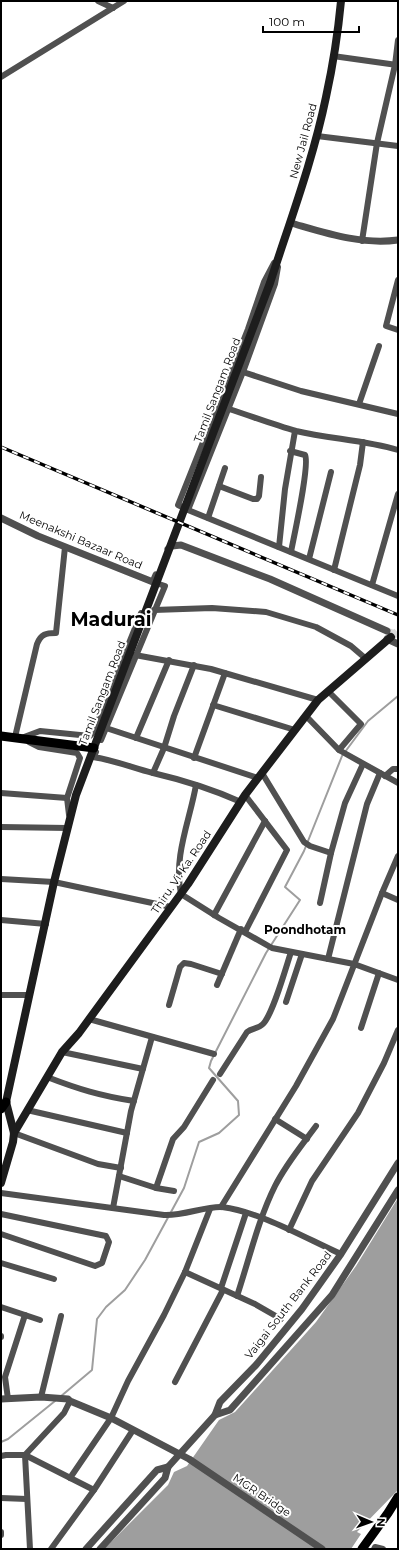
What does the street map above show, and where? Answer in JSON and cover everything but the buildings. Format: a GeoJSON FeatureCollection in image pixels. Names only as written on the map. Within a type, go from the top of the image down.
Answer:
{"type":"FeatureCollection","features":[{"type":"Feature","properties":{"kind":"main road","name":"New Jail Road"},"geometry":{"type":"LineString","coordinates":[[270,282],[280,249],[291,222],[326,97],[341,1]]}},
{"type":"Feature","properties":{"kind":"main road","name":"Tamil Sangam Road"},"geometry":{"type":"LineString","coordinates":[[3,1106],[30,995],[54,882],[70,819],[71,797],[93,752],[270,282]]}},
{"type":"Feature","properties":{"kind":"main road","name":"Thiru. Vi. Ka. Road"},"geometry":{"type":"LineString","coordinates":[[14,1133],[62,1052],[89,1019],[181,894],[243,798],[260,775],[318,700],[388,636]]}},
{"type":"Feature","properties":{"kind":"main road"},"geometry":{"type":"LineString","coordinates":[[1,736],[39,740],[93,752]]}},
{"type":"Feature","properties":{"kind":"main road"},"geometry":{"type":"LineString","coordinates":[[1,1183],[13,1142],[14,1133],[3,1106]]}},
{"type":"Feature","properties":{"kind":"main road"},"geometry":{"type":"LineString","coordinates":[[362,1549],[386,1516],[398,1496]]}},
{"type":"Feature","properties":{"kind":"main road"},"geometry":{"type":"LineString","coordinates":[[386,1516],[398,1506]]}},
{"type":"Feature","properties":{"kind":"street"},"geometry":{"type":"LineString","coordinates":[[98,1],[113,8]]}},
{"type":"Feature","properties":{"kind":"street"},"geometry":{"type":"LineString","coordinates":[[1,77],[124,1]]}},
{"type":"Feature","properties":{"kind":"street"},"geometry":{"type":"LineString","coordinates":[[362,241],[377,143],[396,65],[398,40]]}},
{"type":"Feature","properties":{"kind":"street"},"geometry":{"type":"LineString","coordinates":[[333,56],[396,65]]}},
{"type":"Feature","properties":{"kind":"street"},"geometry":{"type":"LineString","coordinates":[[316,136],[398,146]]}},
{"type":"Feature","properties":{"kind":"street"},"geometry":{"type":"LineString","coordinates":[[291,222],[346,239],[388,242],[398,240]]}},
{"type":"Feature","properties":{"kind":"street"},"geometry":{"type":"LineString","coordinates":[[188,510],[229,409],[276,284],[280,249]]}},
{"type":"Feature","properties":{"kind":"street"},"geometry":{"type":"LineString","coordinates":[[280,249],[264,282],[248,329],[178,505],[398,596]]}},
{"type":"Feature","properties":{"kind":"street"},"geometry":{"type":"LineString","coordinates":[[398,280],[386,326],[398,330]]}},
{"type":"Feature","properties":{"kind":"street"},"geometry":{"type":"LineString","coordinates":[[359,404],[378,346]]}},
{"type":"Feature","properties":{"kind":"street"},"geometry":{"type":"LineString","coordinates":[[243,372],[301,391],[398,414]]}},
{"type":"Feature","properties":{"kind":"street"},"geometry":{"type":"LineString","coordinates":[[229,409],[295,431],[381,445],[398,450]]}},
{"type":"Feature","properties":{"kind":"street"},"geometry":{"type":"LineString","coordinates":[[279,547],[290,451],[295,431]]}},
{"type":"Feature","properties":{"kind":"street"},"geometry":{"type":"LineString","coordinates":[[334,570],[360,465],[362,442]]}},
{"type":"Feature","properties":{"kind":"street"},"geometry":{"type":"LineString","coordinates":[[290,451],[305,454],[307,460],[304,487],[291,552]]}},
{"type":"Feature","properties":{"kind":"street"},"geometry":{"type":"LineString","coordinates":[[208,518],[225,468]]}},
{"type":"Feature","properties":{"kind":"street"},"geometry":{"type":"LineString","coordinates":[[309,559],[331,472]]}},
{"type":"Feature","properties":{"kind":"street"},"geometry":{"type":"LineString","coordinates":[[219,486],[257,500],[259,496],[261,477]]}},
{"type":"Feature","properties":{"kind":"street"},"geometry":{"type":"LineString","coordinates":[[372,585],[398,494]]}},
{"type":"Feature","properties":{"kind":"street","name":"Meenakshi Bazaar Road"},"geometry":{"type":"LineString","coordinates":[[1,518],[38,536],[153,582]]}},
{"type":"Feature","properties":{"kind":"street"},"geometry":{"type":"LineString","coordinates":[[18,738],[40,731],[90,736],[93,733],[153,582],[168,549],[172,546],[181,545],[270,579],[388,636],[398,644]]}},
{"type":"Feature","properties":{"kind":"street"},"geometry":{"type":"LineString","coordinates":[[18,738],[38,644],[42,635],[46,633],[56,633],[65,547]]}},
{"type":"Feature","properties":{"kind":"street"},"geometry":{"type":"LineString","coordinates":[[153,582],[165,586],[135,655],[106,728],[93,752],[109,759],[153,773],[165,775],[243,798],[265,821],[287,850],[243,930],[217,985]]}},
{"type":"Feature","properties":{"kind":"street"},"geometry":{"type":"LineString","coordinates":[[154,610],[212,608],[266,612],[316,627],[350,646],[365,658]]}},
{"type":"Feature","properties":{"kind":"street"},"geometry":{"type":"LineString","coordinates":[[135,655],[194,665],[318,700]]}},
{"type":"Feature","properties":{"kind":"street"},"geometry":{"type":"LineString","coordinates":[[136,738],[169,660]]}},
{"type":"Feature","properties":{"kind":"street"},"geometry":{"type":"LineString","coordinates":[[153,773],[164,748],[174,716],[194,665]]}},
{"type":"Feature","properties":{"kind":"street"},"geometry":{"type":"LineString","coordinates":[[194,758],[225,673]]}},
{"type":"Feature","properties":{"kind":"street"},"geometry":{"type":"LineString","coordinates":[[328,691],[361,724],[340,750]]}},
{"type":"Feature","properties":{"kind":"street"},"geometry":{"type":"LineString","coordinates":[[213,705],[295,730]]}},
{"type":"Feature","properties":{"kind":"street"},"geometry":{"type":"LineString","coordinates":[[306,716],[340,750],[398,783]]}},
{"type":"Feature","properties":{"kind":"street"},"geometry":{"type":"LineString","coordinates":[[106,728],[194,758],[260,775],[304,842],[310,846],[331,853]]}},
{"type":"Feature","properties":{"kind":"street"},"geometry":{"type":"LineString","coordinates":[[1,793],[71,797],[80,758],[77,753],[39,747],[18,738]]}},
{"type":"Feature","properties":{"kind":"street"},"geometry":{"type":"LineString","coordinates":[[320,903],[331,853],[345,803],[363,764]]}},
{"type":"Feature","properties":{"kind":"street"},"geometry":{"type":"LineString","coordinates":[[328,959],[367,804],[383,775],[393,769],[398,769]]}},
{"type":"Feature","properties":{"kind":"street"},"geometry":{"type":"LineString","coordinates":[[196,784],[178,873],[181,894],[214,915],[270,946],[291,952],[354,964],[398,980]]}},
{"type":"Feature","properties":{"kind":"street"},"geometry":{"type":"LineString","coordinates":[[214,915],[265,821]]}},
{"type":"Feature","properties":{"kind":"street"},"geometry":{"type":"LineString","coordinates":[[1,827],[68,828]]}},
{"type":"Feature","properties":{"kind":"street"},"geometry":{"type":"LineString","coordinates":[[221,1207],[296,1086],[333,1019],[382,893],[396,866],[398,856]]}},
{"type":"Feature","properties":{"kind":"street"},"geometry":{"type":"LineString","coordinates":[[1,879],[54,882],[171,907]]}},
{"type":"Feature","properties":{"kind":"street"},"geometry":{"type":"LineString","coordinates":[[382,893],[398,900]]}},
{"type":"Feature","properties":{"kind":"street"},"geometry":{"type":"LineString","coordinates":[[1,920],[46,924]]}},
{"type":"Feature","properties":{"kind":"street"},"geometry":{"type":"LineString","coordinates":[[220,1074],[247,1032],[260,1027],[268,1017],[291,952]]}},
{"type":"Feature","properties":{"kind":"street"},"geometry":{"type":"LineString","coordinates":[[286,1002],[302,954]]}},
{"type":"Feature","properties":{"kind":"street"},"geometry":{"type":"LineString","coordinates":[[169,1005],[180,967],[184,963],[222,974]]}},
{"type":"Feature","properties":{"kind":"street"},"geometry":{"type":"LineString","coordinates":[[361,1028],[379,973]]}},
{"type":"Feature","properties":{"kind":"street"},"geometry":{"type":"LineString","coordinates":[[1,994],[30,995]]}},
{"type":"Feature","properties":{"kind":"street"},"geometry":{"type":"LineString","coordinates":[[89,1019],[214,1054]]}},
{"type":"Feature","properties":{"kind":"street"},"geometry":{"type":"LineString","coordinates":[[289,1230],[312,1181],[358,1114],[384,1063],[398,1030]]}},
{"type":"Feature","properties":{"kind":"street"},"geometry":{"type":"LineString","coordinates":[[113,1208],[134,1101],[152,1037]]}},
{"type":"Feature","properties":{"kind":"street"},"geometry":{"type":"LineString","coordinates":[[62,1052],[143,1069]]}},
{"type":"Feature","properties":{"kind":"street"},"geometry":{"type":"LineString","coordinates":[[47,1077],[80,1090],[105,1097],[134,1101]]}},
{"type":"Feature","properties":{"kind":"street"},"geometry":{"type":"LineString","coordinates":[[156,1188],[173,1139],[184,1127],[214,1080]]}},
{"type":"Feature","properties":{"kind":"street"},"geometry":{"type":"LineString","coordinates":[[27,1110],[127,1133]]}},
{"type":"Feature","properties":{"kind":"street"},"geometry":{"type":"LineString","coordinates":[[275,1119],[307,1138]]}},
{"type":"Feature","properties":{"kind":"street"},"geometry":{"type":"LineString","coordinates":[[237,1296],[262,1218],[279,1179],[287,1165],[316,1126]]}},
{"type":"Feature","properties":{"kind":"street"},"geometry":{"type":"LineString","coordinates":[[14,1133],[98,1164],[121,1168]]}},
{"type":"Feature","properties":{"kind":"street","name":"Vaigai South Bank Road"},"geometry":{"type":"LineString","coordinates":[[100,1549],[165,1478],[168,1467],[215,1416],[220,1402],[256,1365],[302,1309],[341,1254],[398,1164]]}},
{"type":"Feature","properties":{"kind":"street"},"geometry":{"type":"LineString","coordinates":[[119,1176],[156,1188],[174,1191]]}},
{"type":"Feature","properties":{"kind":"street","name":"Vaigai South Bank Road"},"geometry":{"type":"LineString","coordinates":[[215,1416],[230,1410],[332,1295],[398,1190]]}},
{"type":"Feature","properties":{"kind":"street"},"geometry":{"type":"LineString","coordinates":[[1,1193],[164,1215],[173,1215],[221,1207],[246,1212],[262,1218],[341,1254]]}},
{"type":"Feature","properties":{"kind":"street"},"geometry":{"type":"LineString","coordinates":[[70,1478],[111,1418],[185,1272],[210,1209]]}},
{"type":"Feature","properties":{"kind":"street"},"geometry":{"type":"LineString","coordinates":[[175,1382],[222,1289],[246,1212]]}},
{"type":"Feature","properties":{"kind":"street"},"geometry":{"type":"LineString","coordinates":[[1,1214],[101,1235],[108,1238],[108,1246],[102,1263],[95,1266],[1,1234]]}},
{"type":"Feature","properties":{"kind":"street"},"geometry":{"type":"LineString","coordinates":[[1,1263],[54,1279]]}},
{"type":"Feature","properties":{"kind":"street"},"geometry":{"type":"LineString","coordinates":[[185,1272],[255,1304],[281,1319]]}},
{"type":"Feature","properties":{"kind":"street"},"geometry":{"type":"LineString","coordinates":[[1,1308],[40,1320]]}},
{"type":"Feature","properties":{"kind":"street"},"geometry":{"type":"LineString","coordinates":[[5,1399],[5,1377],[25,1315]]}},
{"type":"Feature","properties":{"kind":"street"},"geometry":{"type":"LineString","coordinates":[[41,1398],[61,1316]]}},
{"type":"Feature","properties":{"kind":"street","name":"MGR Bridge"},"geometry":{"type":"LineString","coordinates":[[5,1399],[52,1398],[69,1400],[111,1418],[189,1459],[322,1549]]}},
{"type":"Feature","properties":{"kind":"street"},"geometry":{"type":"LineString","coordinates":[[30,1549],[25,1455],[64,1413],[69,1400]]}},
{"type":"Feature","properties":{"kind":"street"},"geometry":{"type":"LineString","coordinates":[[51,1549],[94,1490],[133,1430]]}},
{"type":"Feature","properties":{"kind":"street"},"geometry":{"type":"LineString","coordinates":[[1,1456],[25,1455],[94,1490]]}},
{"type":"Feature","properties":{"kind":"street","name":"Vaigai South Bank Road"},"geometry":{"type":"LineString","coordinates":[[86,1549],[157,1470],[168,1467]]}},
{"type":"Feature","properties":{"kind":"street"},"geometry":{"type":"LineString","coordinates":[[1,1498],[27,1499]]}},
{"type":"Feature","properties":{"kind":"street"},"geometry":{"type":"LineString","coordinates":[[374,1549],[376,1546],[383,1549]]}},
{"type":"Feature","properties":{"kind":"shaded area"},"geometry":{"type":"Polygon","coordinates":[[[398,1198],[398,1490],[357,1532],[361,1534],[351,1549],[104,1549],[168,1485],[174,1472],[187,1466],[219,1420],[235,1412],[316,1322],[356,1266],[398,1198]]]}},
{"type":"Feature","properties":{"kind":"waterway"},"geometry":{"type":"LineString","coordinates":[[60,1397],[92,1370],[97,1319],[106,1307],[125,1290],[145,1260],[184,1188],[199,1142],[219,1133],[239,1115],[238,1101],[209,1068],[211,1061],[266,953],[300,900],[285,887],[304,851],[342,756],[368,721],[398,696]]}},
{"type":"Feature","properties":{"kind":"waterway"},"geometry":{"type":"LineString","coordinates":[[1,1442],[8,1439],[55,1401]]}},
{"type":"Feature","properties":{"kind":"tunnel"},"geometry":{"type":"LineString","coordinates":[[387,631],[395,634]]}},
{"type":"Feature","properties":{"kind":"tunnel"},"geometry":{"type":"LineString","coordinates":[[391,637],[398,631]]}},
{"type":"Feature","properties":{"kind":"railway"},"geometry":{"type":"LineString","coordinates":[[1,447],[398,615]]}},
{"type":"Feature","properties":{"kind":"district","name":"Madurai"},"geometry":{"type":"Point","coordinates":[111,619]}},
{"type":"Feature","properties":{"kind":"district","name":"Poondhotam"},"geometry":{"type":"Point","coordinates":[305,929]}}]}
